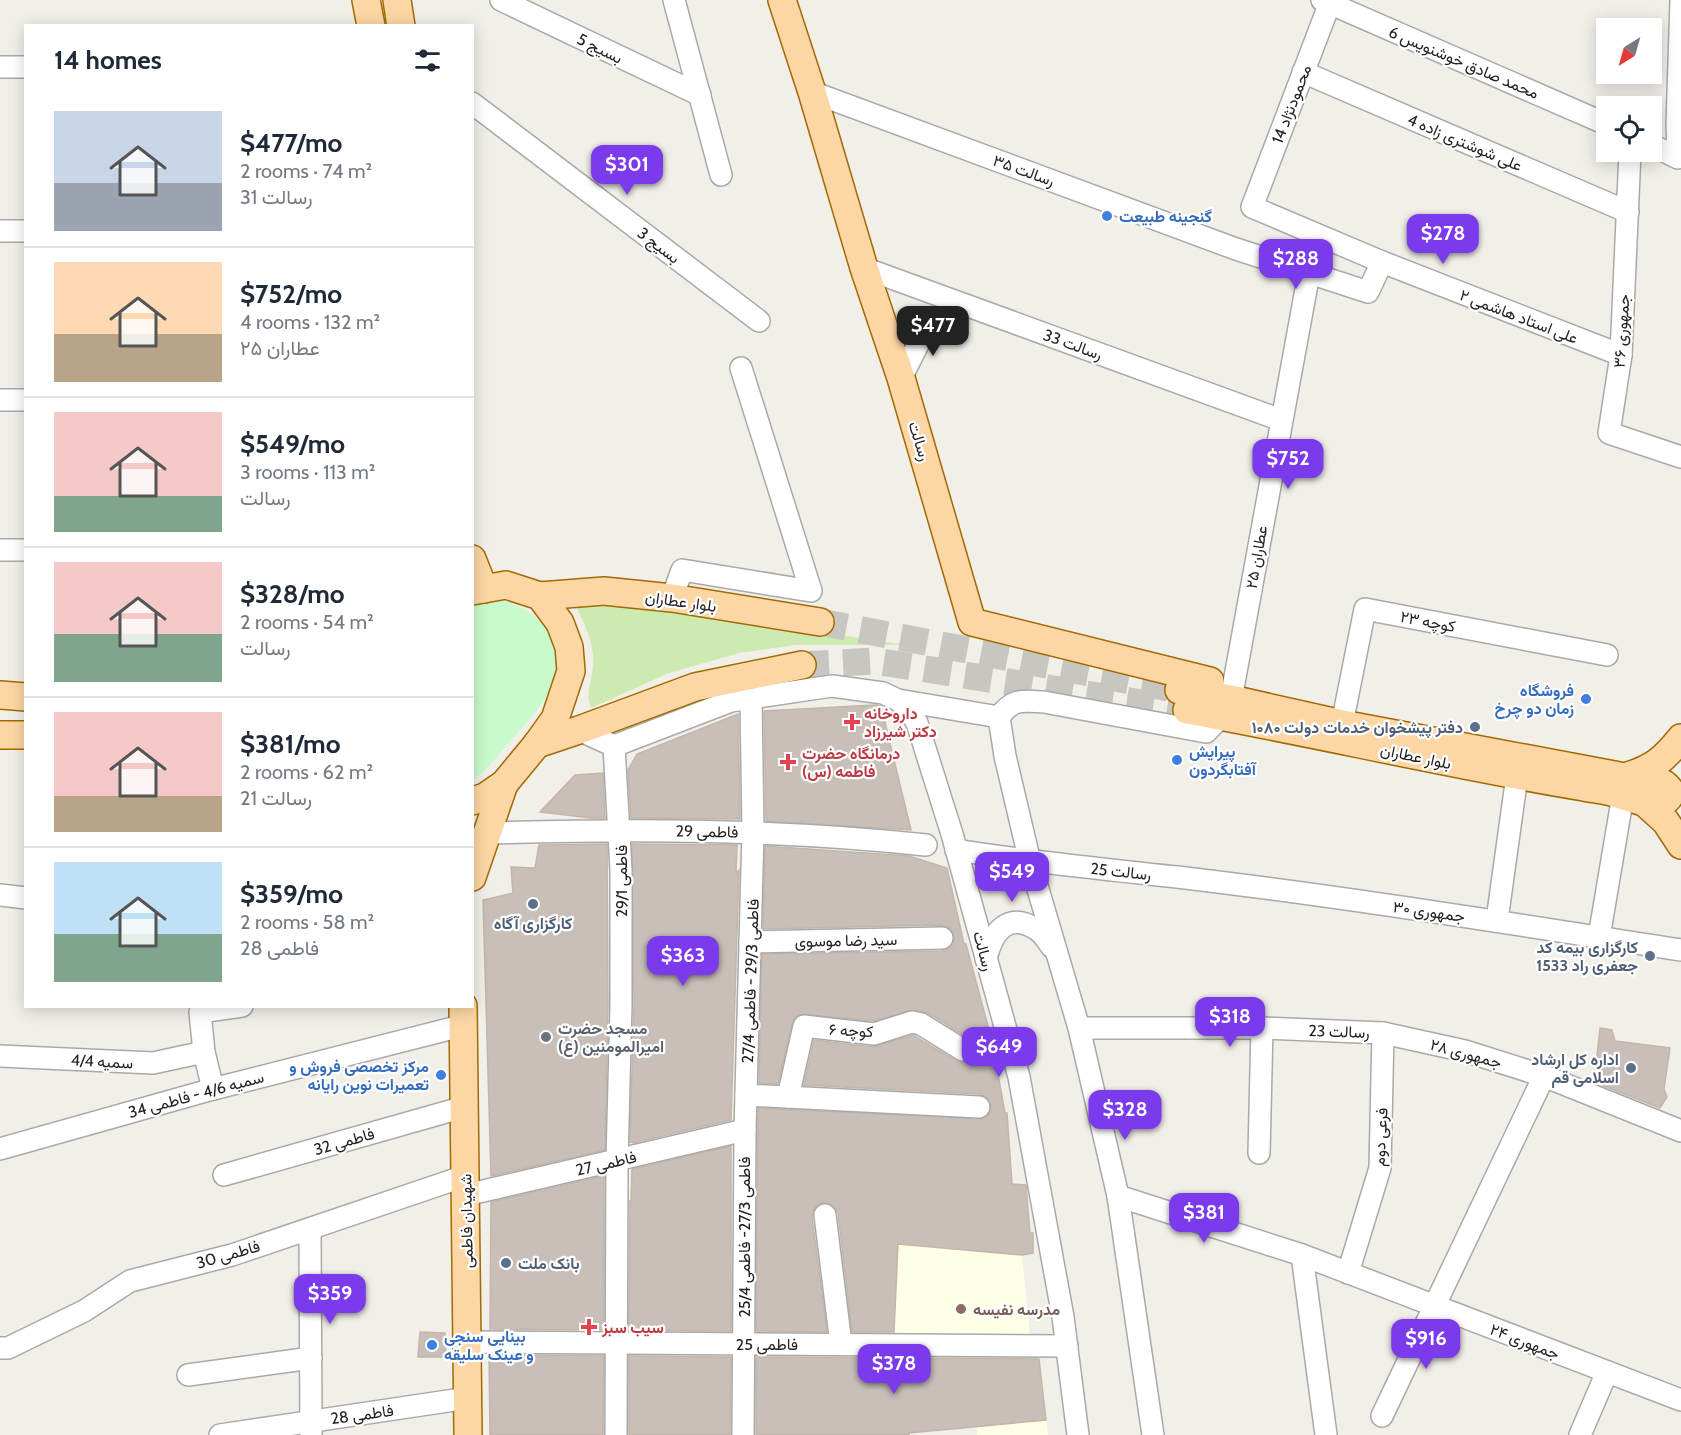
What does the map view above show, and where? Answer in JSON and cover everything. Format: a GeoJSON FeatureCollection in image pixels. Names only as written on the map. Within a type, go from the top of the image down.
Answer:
{"type":"FeatureCollection","features":[{"type":"Feature","properties":{"kind":"main road"},"geometry":{"type":"LineString","coordinates":[[366,0],[370,24]]}},
{"type":"Feature","properties":{"kind":"main road"},"geometry":{"type":"LineString","coordinates":[[397,0],[401,24]]}},
{"type":"Feature","properties":{"kind":"main road","name":"رسالت"},"geometry":{"type":"LineString","coordinates":[[782,0],[864,268],[901,378],[972,622],[1219,683],[1227,708]]}},
{"type":"Feature","properties":{"kind":"main road"},"geometry":{"type":"LineString","coordinates":[[474,570],[478,590],[506,585],[540,596],[560,623],[569,647],[571,671],[555,719],[537,744],[504,784],[485,797],[474,800]]}},
{"type":"Feature","properties":{"kind":"main road","name":"بلوار عطاران"},"geometry":{"type":"LineString","coordinates":[[540,596],[604,591],[672,598],[820,622]]}},
{"type":"Feature","properties":{"kind":"main road"},"geometry":{"type":"LineString","coordinates":[[537,744],[695,687],[802,665]]}},
{"type":"Feature","properties":{"kind":"main road"},"geometry":{"type":"LineString","coordinates":[[0,695],[24,697]]}},
{"type":"Feature","properties":{"kind":"main road","name":"بلوار عطاران"},"geometry":{"type":"LineString","coordinates":[[1183,700],[1342,724],[1631,792]]}},
{"type":"Feature","properties":{"kind":"main road","name":"بلوار عطاران"},"geometry":{"type":"LineString","coordinates":[[1227,708],[1517,776],[1611,792],[1631,792]]}},
{"type":"Feature","properties":{"kind":"main road"},"geometry":{"type":"LineString","coordinates":[[0,735],[24,735]]}},
{"type":"Feature","properties":{"kind":"main road"},"geometry":{"type":"LineString","coordinates":[[1681,738],[1631,792],[1666,822],[1681,845]]}},
{"type":"Feature","properties":{"kind":"main road"},"geometry":{"type":"LineString","coordinates":[[474,872],[504,784]]}},
{"type":"Feature","properties":{"kind":"main road","name":"شهیدان فاطمی"},"geometry":{"type":"LineString","coordinates":[[463,1017],[468,1435]]}},
{"type":"Feature","properties":{"kind":"street","name":"بسیج 5"},"geometry":{"type":"LineString","coordinates":[[501,0],[700,95]]}},
{"type":"Feature","properties":{"kind":"street"},"geometry":{"type":"LineString","coordinates":[[674,0],[721,175]]}},
{"type":"Feature","properties":{"kind":"street"},"geometry":{"type":"LineString","coordinates":[[1662,150],[1678,158],[1681,0]]}},
{"type":"Feature","properties":{"kind":"street","name":"محمودنژاد 14"},"geometry":{"type":"LineString","coordinates":[[1252,207],[1327,1]]}},
{"type":"Feature","properties":{"kind":"street","name":"محمد صادق خوشنویس 6"},"geometry":{"type":"LineString","coordinates":[[1327,1],[1596,120]]}},
{"type":"Feature","properties":{"kind":"street"},"geometry":{"type":"LineString","coordinates":[[0,67],[24,67]]}},
{"type":"Feature","properties":{"kind":"street","name":"علی شوشتری زاده 4"},"geometry":{"type":"LineString","coordinates":[[1303,72],[1628,212]]}},
{"type":"Feature","properties":{"kind":"street","name":"رسالت ۳۵"},"geometry":{"type":"LineString","coordinates":[[812,92],[1236,249],[1368,292],[1382,262]]}},
{"type":"Feature","properties":{"kind":"street","name":"بسیج 3"},"geometry":{"type":"LineString","coordinates":[[474,105],[759,321]]}},
{"type":"Feature","properties":{"kind":"street","name":"جمهوری ۳۶"},"geometry":{"type":"LineString","coordinates":[[1630,162],[1621,355],[1609,433],[1681,457]]}},
{"type":"Feature","properties":{"kind":"street","name":"علی استاد هاشمی ۲"},"geometry":{"type":"LineString","coordinates":[[1252,207],[1382,262],[1621,355]]}},
{"type":"Feature","properties":{"kind":"street"},"geometry":{"type":"LineString","coordinates":[[0,231],[24,231]]}},
{"type":"Feature","properties":{"kind":"street","name":"رسالت 33"},"geometry":{"type":"LineString","coordinates":[[864,268],[1281,420]]}},
{"type":"Feature","properties":{"kind":"street","name":"عطاران ۲۵"},"geometry":{"type":"LineString","coordinates":[[1227,708],[1309,273]]}},
{"type":"Feature","properties":{"kind":"street"},"geometry":{"type":"LineString","coordinates":[[901,378],[931,319]]}},
{"type":"Feature","properties":{"kind":"street"},"geometry":{"type":"LineString","coordinates":[[672,598],[682,570],[811,591],[741,368]]}},
{"type":"Feature","properties":{"kind":"street"},"geometry":{"type":"LineString","coordinates":[[0,400],[24,400]]}},
{"type":"Feature","properties":{"kind":"street"},"geometry":{"type":"LineString","coordinates":[[0,550],[24,550]]}},
{"type":"Feature","properties":{"kind":"street","name":"کوچه ۲۳"},"geometry":{"type":"LineString","coordinates":[[1342,724],[1365,609],[1606,656]]}},
{"type":"Feature","properties":{"kind":"street"},"geometry":{"type":"LineString","coordinates":[[579,730],[614,746],[731,701],[832,686],[883,693],[898,700],[999,717]]}},
{"type":"Feature","properties":{"kind":"street","name":"فاطمی 29/3 - فاطمی 27/4"},"geometry":{"type":"LineString","coordinates":[[745,1130],[753,832],[751,699]]}},
{"type":"Feature","properties":{"kind":"street","name":"رسالت"},"geometry":{"type":"LineString","coordinates":[[898,700],[910,711],[917,723],[956,850],[1019,1077],[1067,1346],[1078,1435]]}},
{"type":"Feature","properties":{"kind":"street"},"geometry":{"type":"LineString","coordinates":[[1153,1435],[1118,1196],[1079,1028],[1030,862],[1005,756],[999,717],[1007,706],[1018,701],[1044,702],[1206,732],[1227,708]]}},
{"type":"Feature","properties":{"kind":"street","name":"فاطمی 29/1"},"geometry":{"type":"LineString","coordinates":[[614,746],[620,829],[621,1005],[617,1161],[616,1426]]}},
{"type":"Feature","properties":{"kind":"street"},"geometry":{"type":"LineString","coordinates":[[1497,920],[1517,776]]}},
{"type":"Feature","properties":{"kind":"street"},"geometry":{"type":"LineString","coordinates":[[1599,937],[1631,792]]}},
{"type":"Feature","properties":{"kind":"street","name":"فاطمی 29"},"geometry":{"type":"LineString","coordinates":[[488,833],[620,829],[753,832],[857,837],[926,845]]}},
{"type":"Feature","properties":{"kind":"street","name":"رسالت 25"},"geometry":{"type":"LineString","coordinates":[[956,850],[1030,862],[1177,877]]}},
{"type":"Feature","properties":{"kind":"street","name":"جمهوری ۳۰"},"geometry":{"type":"LineString","coordinates":[[1177,877],[1497,920],[1681,950]]}},
{"type":"Feature","properties":{"kind":"street"},"geometry":{"type":"LineString","coordinates":[[0,895],[24,898]]}},
{"type":"Feature","properties":{"kind":"street"},"geometry":{"type":"LineString","coordinates":[[986,960],[990,943],[998,929],[1012,922],[1025,924],[1038,930],[1056,952]]}},
{"type":"Feature","properties":{"kind":"street","name":"سید رضا موسوی"},"geometry":{"type":"LineString","coordinates":[[750,942],[942,938]]}},
{"type":"Feature","properties":{"kind":"street"},"geometry":{"type":"LineString","coordinates":[[213,1089],[204,1052],[201,1012],[228,1008]]}},
{"type":"Feature","properties":{"kind":"street","name":"سمیه 4/6 - فاطمی 34"},"geometry":{"type":"LineString","coordinates":[[0,1149],[213,1089],[458,1027],[463,1017]]}},
{"type":"Feature","properties":{"kind":"street","name":"کوچه ۶"},"geometry":{"type":"LineString","coordinates":[[788,1097],[804,1026],[874,1034],[912,1022],[921,1024],[963,1050]]}},
{"type":"Feature","properties":{"kind":"street","name":"رسالت 23"},"geometry":{"type":"LineString","coordinates":[[1079,1028],[1262,1028],[1383,1033]]}},
{"type":"Feature","properties":{"kind":"street"},"geometry":{"type":"LineString","coordinates":[[1259,1153],[1262,1028]]}},
{"type":"Feature","properties":{"kind":"street","name":"جمهوری ۲۸"},"geometry":{"type":"LineString","coordinates":[[1383,1033],[1465,1051],[1544,1076],[1681,1131]]}},
{"type":"Feature","properties":{"kind":"street","name":"فرعی دوم"},"geometry":{"type":"LineString","coordinates":[[1348,1273],[1380,1168],[1383,1033]]}},
{"type":"Feature","properties":{"kind":"street","name":"سمیه 4/4"},"geometry":{"type":"LineString","coordinates":[[0,1056],[153,1063],[204,1052]]}},
{"type":"Feature","properties":{"kind":"street"},"geometry":{"type":"LineString","coordinates":[[1382,1416],[1544,1076]]}},
{"type":"Feature","properties":{"kind":"street"},"geometry":{"type":"LineString","coordinates":[[746,1095],[979,1107]]}},
{"type":"Feature","properties":{"kind":"street","name":"فاطمی 32"},"geometry":{"type":"LineString","coordinates":[[224,1175],[464,1107]]}},
{"type":"Feature","properties":{"kind":"street","name":"فاطمی 27"},"geometry":{"type":"LineString","coordinates":[[466,1186],[617,1161],[745,1130]]}},
{"type":"Feature","properties":{"kind":"street","name":"فاطمی 27/3- فاطمی 25/4"},"geometry":{"type":"LineString","coordinates":[[743,1425],[745,1130]]}},
{"type":"Feature","properties":{"kind":"street","name":"فاطمی 30"},"geometry":{"type":"LineString","coordinates":[[0,1348],[8,1348],[84,1311],[129,1281],[232,1255],[310,1228],[466,1186]]}},
{"type":"Feature","properties":{"kind":"street","name":"جمهوری ۲۴"},"geometry":{"type":"LineString","coordinates":[[1118,1196],[1302,1255],[1681,1400]]}},
{"type":"Feature","properties":{"kind":"street"},"geometry":{"type":"LineString","coordinates":[[825,1215],[842,1344]]}},
{"type":"Feature","properties":{"kind":"street"},"geometry":{"type":"LineString","coordinates":[[310,1228],[311,1428]]}},
{"type":"Feature","properties":{"kind":"street"},"geometry":{"type":"LineString","coordinates":[[1302,1255],[1326,1435]]}},
{"type":"Feature","properties":{"kind":"street","name":"فاطمی 25"},"geometry":{"type":"LineString","coordinates":[[467,1342],[1067,1346]]}},
{"type":"Feature","properties":{"kind":"street"},"geometry":{"type":"LineString","coordinates":[[188,1375],[311,1358]]}},
{"type":"Feature","properties":{"kind":"street"},"geometry":{"type":"LineString","coordinates":[[1580,1435],[1607,1372]]}},
{"type":"Feature","properties":{"kind":"street","name":"فاطمی 28"},"geometry":{"type":"LineString","coordinates":[[220,1435],[311,1428],[468,1398]]}},
{"type":"Feature","properties":{"kind":"shaded area","name":"مدرسه نفیسه"},"geometry":{"type":"Polygon","coordinates":[[[897,1244],[1022,1255],[1030,1336],[894,1337],[897,1244]]]}},
{"type":"Feature","properties":{"kind":"shaded area"},"geometry":{"type":"Polygon","coordinates":[[[1046,1420],[1048,1435],[977,1435],[977,1427],[1046,1420]]]}},
{"type":"Feature","properties":{"kind":"green space"},"geometry":{"type":"Polygon","coordinates":[[[600,598],[906,645],[795,645],[739,653],[669,673],[591,708],[589,692],[593,667],[592,650],[575,604],[600,598]]]}},
{"type":"Feature","properties":{"kind":"green space"},"geometry":{"type":"Polygon","coordinates":[[[498,600],[511,603],[534,616],[551,636],[556,648],[557,661],[552,684],[537,710],[488,767],[474,779],[474,604],[498,600]]]}},
{"type":"Feature","properties":{"kind":"building"},"geometry":{"type":"Polygon","coordinates":[[[881,706],[911,830],[766,821],[764,711],[881,706]]]}},
{"type":"Feature","properties":{"kind":"building"},"geometry":{"type":"Polygon","coordinates":[[[738,714],[740,819],[631,818],[628,770],[637,754],[738,714]]]}},
{"type":"Feature","properties":{"kind":"building"},"geometry":{"type":"Polygon","coordinates":[[[603,773],[605,818],[540,812],[575,775],[603,773]]]}},
{"type":"Feature","properties":{"kind":"building"},"geometry":{"type":"Polygon","coordinates":[[[607,844],[608,1005],[605,1150],[491,1176],[483,900],[513,893],[511,867],[535,868],[539,845],[607,844]]]}},
{"type":"Feature","properties":{"kind":"building"},"geometry":{"type":"Polygon","coordinates":[[[632,844],[737,845],[736,873],[739,870],[731,1120],[633,1143],[630,1142],[634,1005],[632,844]]]}},
{"type":"Feature","properties":{"kind":"building"},"geometry":{"type":"Polygon","coordinates":[[[765,846],[909,856],[947,868],[964,944],[966,944],[992,1041],[1005,1113],[1007,1113],[1012,1184],[1026,1185],[1030,1233],[1033,1233],[1033,1253],[1022,1255],[898,1244],[894,1332],[852,1332],[838,1213],[835,1207],[824,1202],[817,1205],[812,1217],[827,1332],[756,1331],[758,1108],[984,1119],[992,1107],[986,1097],[980,1094],[804,1085],[814,1040],[873,1047],[913,1035],[963,1063],[970,1061],[974,1056],[974,1045],[970,1039],[928,1013],[915,1010],[873,1021],[800,1014],[792,1023],[778,1084],[759,1083],[762,954],[942,951],[953,945],[955,937],[949,927],[942,925],[763,929],[765,846]]]}},
{"type":"Feature","properties":{"kind":"building","name":"اداره کل ارشاد اسلامی قم"},"geometry":{"type":"Polygon","coordinates":[[[1600,1028],[1612,1030],[1615,1041],[1670,1048],[1664,1089],[1667,1097],[1660,1108],[1594,1082],[1600,1028]]]}},
{"type":"Feature","properties":{"kind":"building"},"geometry":{"type":"Polygon","coordinates":[[[731,1146],[731,1331],[629,1330],[632,1169],[731,1146]]]}},
{"type":"Feature","properties":{"kind":"building"},"geometry":{"type":"Polygon","coordinates":[[[604,1176],[604,1330],[490,1329],[491,1202],[604,1176]]]}},
{"type":"Feature","properties":{"kind":"building","name":"بینایی سنجی و عینک سلیقه"},"geometry":{"type":"Polygon","coordinates":[[[420,1332],[445,1333],[446,1357],[418,1357],[420,1332]]]}},
{"type":"Feature","properties":{"kind":"building"},"geometry":{"type":"Polygon","coordinates":[[[489,1355],[604,1356],[603,1435],[490,1435],[489,1355]]]}},
{"type":"Feature","properties":{"kind":"building"},"geometry":{"type":"Polygon","coordinates":[[[629,1356],[731,1357],[730,1435],[629,1435],[629,1356]]]}},
{"type":"Feature","properties":{"kind":"building"},"geometry":{"type":"Polygon","coordinates":[[[756,1357],[1039,1359],[1046,1420],[909,1433],[909,1435],[756,1435],[756,1357]]]}},
{"type":"Feature","properties":{"kind":"tunnel"},"geometry":{"type":"LineString","coordinates":[[820,622],[1179,690]]}},
{"type":"Feature","properties":{"kind":"tunnel"},"geometry":{"type":"LineString","coordinates":[[802,665],[875,661],[1187,710]]}},
{"type":"Feature","properties":{"kind":"place","name":"گنجینه طبیعت"},"geometry":{"type":"Point","coordinates":[1107,216]}},
{"type":"Feature","properties":{"kind":"place","name":"فروشگاه زمان دو چرخ"},"geometry":{"type":"Point","coordinates":[1586,699]}},
{"type":"Feature","properties":{"kind":"place","name":"داروخانه دکتر شیرزاد"},"geometry":{"type":"Point","coordinates":[852,722]}},
{"type":"Feature","properties":{"kind":"place","name":"دفتر پیشخوان خدمات دولت ۱۰۸۰"},"geometry":{"type":"Point","coordinates":[1475,727]}},
{"type":"Feature","properties":{"kind":"place","name":"پیرایش آفتابگردون"},"geometry":{"type":"Point","coordinates":[1177,760]}},
{"type":"Feature","properties":{"kind":"place","name":"درمانگاه حضرت فاطمه (س)"},"geometry":{"type":"Point","coordinates":[788,762]}},
{"type":"Feature","properties":{"kind":"place","name":"کارگزاری آگاه"},"geometry":{"type":"Point","coordinates":[533,904]}},
{"type":"Feature","properties":{"kind":"place","name":"کارگزاری بیمه کد 1533 جعفری راد"},"geometry":{"type":"Point","coordinates":[1650,956]}},
{"type":"Feature","properties":{"kind":"place","name":"مسجد حضرت امیرالمومنین (ع)"},"geometry":{"type":"Point","coordinates":[546,1037]}},
{"type":"Feature","properties":{"kind":"place","name":"اداره کل ارشاد اسلامی قم"},"geometry":{"type":"Point","coordinates":[1631,1068]}},
{"type":"Feature","properties":{"kind":"place","name":"مرکز تخصصی فروش و تعمیرات نوین رایانه"},"geometry":{"type":"Point","coordinates":[441,1075]}},
{"type":"Feature","properties":{"kind":"place","name":"بانک ملت"},"geometry":{"type":"Point","coordinates":[506,1263]}},
{"type":"Feature","properties":{"kind":"place","name":"مدرسه نفیسه"},"geometry":{"type":"Point","coordinates":[961,1309]}},
{"type":"Feature","properties":{"kind":"place","name":"سیب سبز"},"geometry":{"type":"Point","coordinates":[589,1327]}},
{"type":"Feature","properties":{"kind":"place","name":"بینایی سنجی و عینک سلیقه"},"geometry":{"type":"Point","coordinates":[432,1345]}}]}
